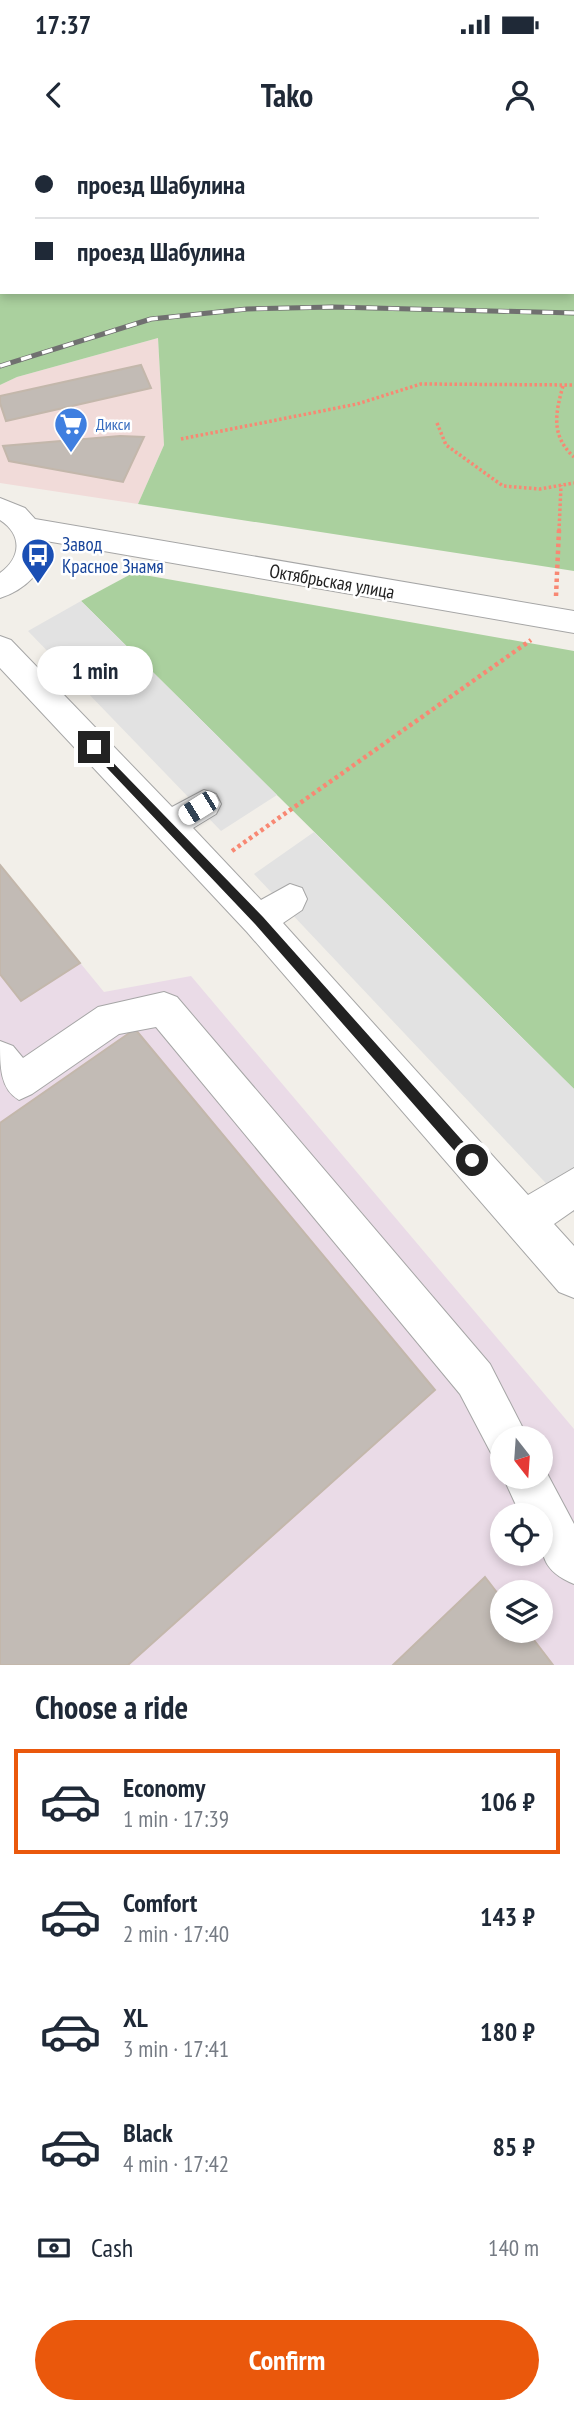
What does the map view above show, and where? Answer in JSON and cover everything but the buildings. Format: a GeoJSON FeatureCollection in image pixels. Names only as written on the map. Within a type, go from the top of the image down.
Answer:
{"type":"FeatureCollection","features":[{"type":"Feature","properties":{"kind":"street"},"geometry":{"type":"LineString","coordinates":[[0,508],[18,517],[30,543],[22,571],[0,587]]}},
{"type":"Feature","properties":{"kind":"street","name":"Октябрьская улица"},"geometry":{"type":"LineString","coordinates":[[30,543],[54,546],[91,539],[563,620]]}},
{"type":"Feature","properties":{"kind":"street"},"geometry":{"type":"LineString","coordinates":[[0,648],[169,826],[206,869],[259,921],[574,1277]]}},
{"type":"Feature","properties":{"kind":"street"},"geometry":{"type":"LineString","coordinates":[[169,826],[204,804]]}},
{"type":"Feature","properties":{"kind":"street"},"geometry":{"type":"LineString","coordinates":[[259,921],[290,899]]}},
{"type":"Feature","properties":{"kind":"street"},"geometry":{"type":"LineString","coordinates":[[6,1078],[111,1019],[164,1009],[475,1379],[500,1426]]}},
{"type":"Feature","properties":{"kind":"street"},"geometry":{"type":"LineString","coordinates":[[525,1220],[574,1187]]}},
{"type":"Feature","properties":{"kind":"street"},"geometry":{"type":"LineString","coordinates":[[531,1489],[559,1542],[574,1560]]}},
{"type":"Feature","properties":{"kind":"path"},"geometry":{"type":"LineString","coordinates":[[181,439],[357,404],[421,384],[574,385]]}},
{"type":"Feature","properties":{"kind":"path"},"geometry":{"type":"LineString","coordinates":[[563,386],[554,419],[564,450],[574,457]]}},
{"type":"Feature","properties":{"kind":"path"},"geometry":{"type":"LineString","coordinates":[[437,423],[446,445],[503,486],[540,489],[574,483]]}},
{"type":"Feature","properties":{"kind":"path"},"geometry":{"type":"LineString","coordinates":[[206,869],[563,620],[561,485]]}},
{"type":"Feature","properties":{"kind":"shaded area"},"geometry":{"type":"Polygon","coordinates":[[[158,338],[164,445],[138,504],[0,483],[0,385],[17,377],[158,338]]]}},
{"type":"Feature","properties":{"kind":"shaded area"},"geometry":{"type":"Polygon","coordinates":[[[81,601],[277,795],[221,831],[28,631],[81,601]]]}},
{"type":"Feature","properties":{"kind":"shaded area"},"geometry":{"type":"Polygon","coordinates":[[[314,832],[574,1089],[574,1213],[254,874],[314,832]]]}},
{"type":"Feature","properties":{"kind":"shaded area"},"geometry":{"type":"Polygon","coordinates":[[[0,865],[104,992],[191,976],[574,1429],[574,1665],[0,1665],[0,865]]]}},
{"type":"Feature","properties":{"kind":"green space"},"geometry":{"type":"Polygon","coordinates":[[[0,294],[574,294],[574,571],[138,504],[164,445],[158,338],[17,377],[0,385],[0,294]]]}},
{"type":"Feature","properties":{"kind":"green space"},"geometry":{"type":"Polygon","coordinates":[[[133,573],[574,651],[574,1089],[81,601],[133,573]]]}},
{"type":"Feature","properties":{"kind":"railway"},"geometry":{"type":"LineString","coordinates":[[0,366],[151,319],[247,309],[333,307],[574,313]]}},
{"type":"Feature","properties":{"kind":"place","name":"Дикси"},"geometry":{"type":"Point","coordinates":[71,454]}},
{"type":"Feature","properties":{"kind":"place","name":"Завод Красное Знамя"},"geometry":{"type":"Point","coordinates":[38,585]}},
{"type":"Feature","properties":{"kind":"route"},"geometry":{"type":"LineString","coordinates":[[94,747],[206,869],[259,921],[472,1160]]}}]}
